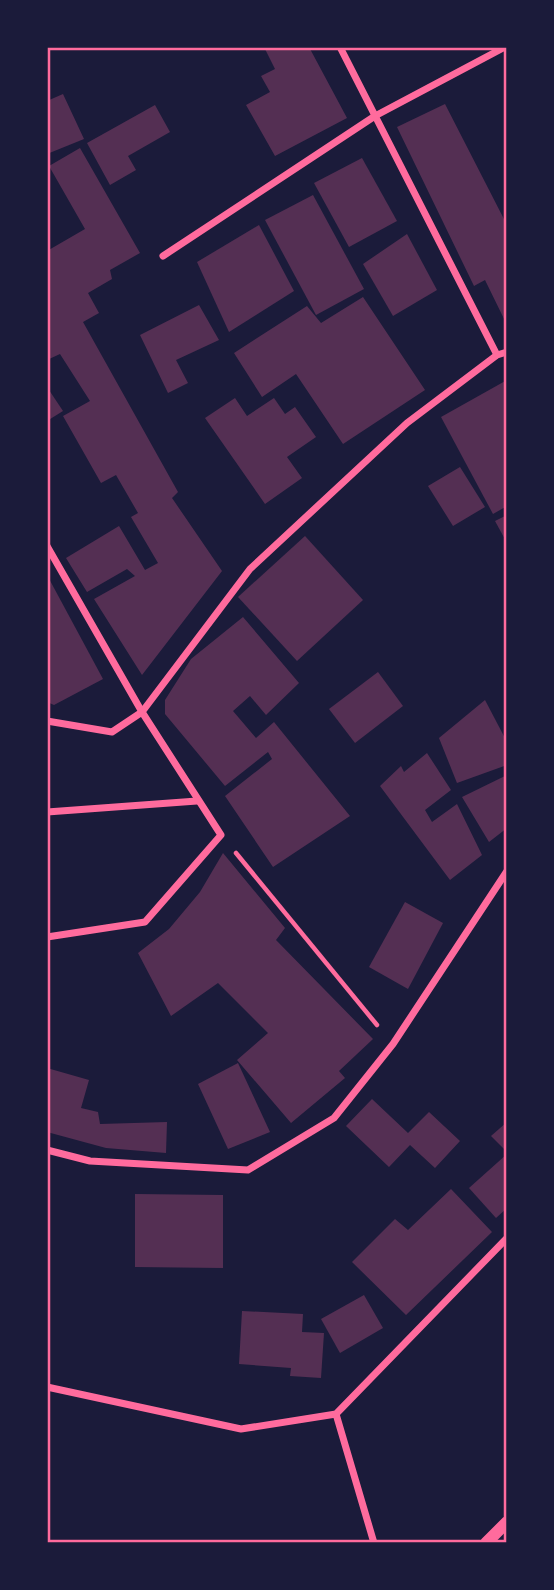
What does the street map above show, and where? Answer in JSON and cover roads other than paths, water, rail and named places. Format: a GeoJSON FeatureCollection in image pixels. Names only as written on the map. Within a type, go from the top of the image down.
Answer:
{"type":"FeatureCollection","features":[{"type":"Feature","properties":{"kind":"street"},"geometry":{"type":"LineString","coordinates":[[340,47],[497,355]]}},
{"type":"Feature","properties":{"kind":"street"},"geometry":{"type":"LineString","coordinates":[[163,256],[375,116],[505,47]]}},
{"type":"Feature","properties":{"kind":"street"},"geometry":{"type":"LineString","coordinates":[[47,721],[112,732],[142,712],[250,569],[407,423],[497,355],[507,352]]}},
{"type":"Feature","properties":{"kind":"street"},"geometry":{"type":"LineString","coordinates":[[47,546],[142,712],[221,835],[145,922],[47,937]]}},
{"type":"Feature","properties":{"kind":"street"},"geometry":{"type":"LineString","coordinates":[[47,812],[197,801]]}},
{"type":"Feature","properties":{"kind":"street"},"geometry":{"type":"LineString","coordinates":[[47,1150],[90,1161],[248,1170],[334,1118],[393,1044],[507,871]]}},
{"type":"Feature","properties":{"kind":"street"},"geometry":{"type":"LineString","coordinates":[[47,1387],[241,1429],[336,1414],[507,1238]]}},
{"type":"Feature","properties":{"kind":"street"},"geometry":{"type":"LineString","coordinates":[[336,1414],[374,1543]]}},
{"type":"Feature","properties":{"kind":"street"},"geometry":{"type":"LineString","coordinates":[[486,1543],[507,1522]]}}]}
